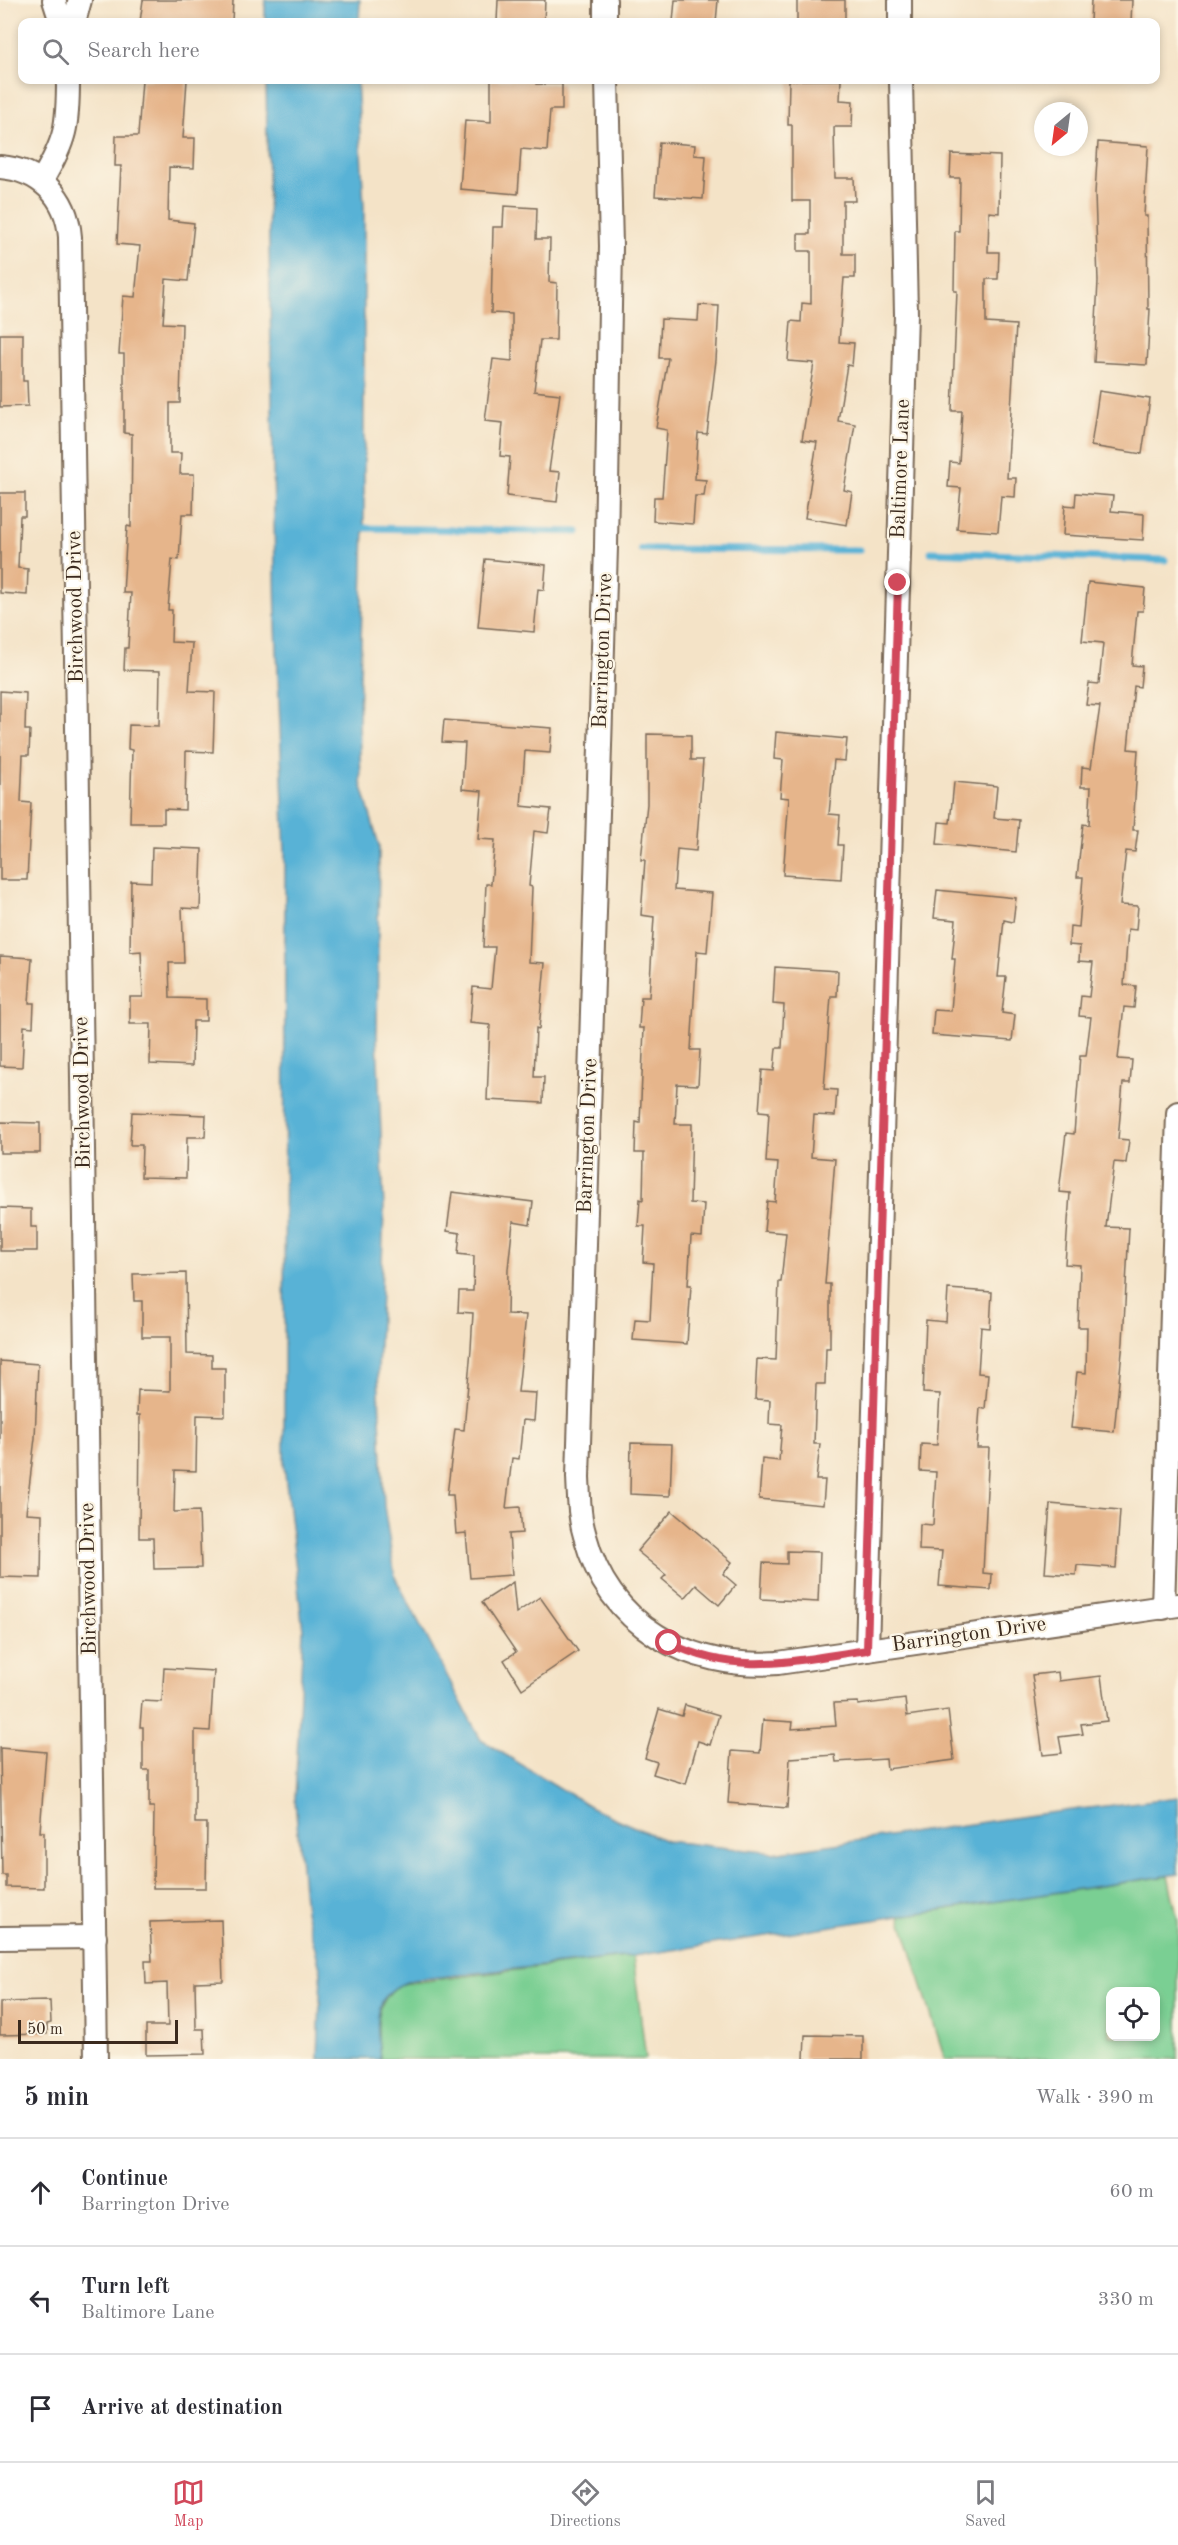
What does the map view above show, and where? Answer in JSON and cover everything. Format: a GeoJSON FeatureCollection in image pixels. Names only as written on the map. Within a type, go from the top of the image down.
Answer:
{"type":"FeatureCollection","features":[{"type":"Feature","properties":{"kind":"street"},"geometry":{"type":"LineString","coordinates":[[54,0],[60,18]]}},
{"type":"Feature","properties":{"kind":"street"},"geometry":{"type":"LineString","coordinates":[[75,18],[80,0]]}},
{"type":"Feature","properties":{"kind":"street"},"geometry":{"type":"LineString","coordinates":[[605,0],[605,18]]}},
{"type":"Feature","properties":{"kind":"street"},"geometry":{"type":"LineString","coordinates":[[900,0],[900,18]]}},
{"type":"Feature","properties":{"kind":"street"},"geometry":{"type":"LineString","coordinates":[[0,167],[27,172],[42,180],[57,155],[67,130],[68,84]]}},
{"type":"Feature","properties":{"kind":"street","name":"Barrington Drive"},"geometry":{"type":"LineString","coordinates":[[607,84],[611,246],[605,559],[578,1477],[581,1520],[597,1569],[615,1597],[639,1624],[684,1651],[719,1662],[758,1664],[1170,1606]]}},
{"type":"Feature","properties":{"kind":"street","name":"Baltimore Lane"},"geometry":{"type":"LineString","coordinates":[[867,1650],[906,315],[901,84]]}},
{"type":"Feature","properties":{"kind":"street","name":"Birchwood Drive"},"geometry":{"type":"LineString","coordinates":[[42,180],[65,212],[70,237],[96,2059]]}},
{"type":"Feature","properties":{"kind":"street"},"geometry":{"type":"LineString","coordinates":[[1170,1606],[1178,1113]]}},
{"type":"Feature","properties":{"kind":"street"},"geometry":{"type":"LineString","coordinates":[[0,1938],[94,1937]]}},
{"type":"Feature","properties":{"kind":"green space"},"geometry":{"type":"Polygon","coordinates":[[[1168,1876],[1178,1921],[1178,2059],[945,2059],[900,1916],[1168,1876]]]}},
{"type":"Feature","properties":{"kind":"green space"},"geometry":{"type":"Polygon","coordinates":[[[633,1956],[646,2059],[380,2059],[378,2018],[385,2000],[400,1984],[633,1956]]]}},
{"type":"Feature","properties":{"kind":"water"},"geometry":{"type":"Polygon","coordinates":[[[265,0],[360,0],[359,18],[265,18],[265,0]]]}},
{"type":"Feature","properties":{"kind":"water"},"geometry":{"type":"Polygon","coordinates":[[[266,84],[357,84],[364,206],[364,524],[359,721],[361,783],[379,845],[377,1035],[384,1210],[378,1372],[384,1506],[395,1577],[481,1740],[596,1810],[666,1841],[773,1853],[1032,1815],[1178,1797],[1178,1874],[633,1956],[413,1980],[389,1992],[379,2010],[380,2059],[318,2059],[321,1971],[305,1911],[295,1800],[303,1630],[284,1465],[285,854],[276,624],[266,84]]]}},
{"type":"Feature","properties":{"kind":"building"},"geometry":{"type":"Polygon","coordinates":[[[143,0],[233,0],[232,18],[141,18],[143,0]]]}},
{"type":"Feature","properties":{"kind":"building"},"geometry":{"type":"Polygon","coordinates":[[[498,0],[545,0],[544,18],[497,18],[498,0]]]}},
{"type":"Feature","properties":{"kind":"building"},"geometry":{"type":"Polygon","coordinates":[[[675,0],[718,0],[716,18],[673,18],[675,0]]]}},
{"type":"Feature","properties":{"kind":"building"},"geometry":{"type":"Polygon","coordinates":[[[797,0],[845,0],[845,18],[797,18],[797,0]]]}},
{"type":"Feature","properties":{"kind":"building"},"geometry":{"type":"Polygon","coordinates":[[[1091,0],[1132,0],[1131,18],[1090,18],[1091,0]]]}},
{"type":"Feature","properties":{"kind":"building"},"geometry":{"type":"Polygon","coordinates":[[[142,84],[187,84],[183,138],[195,138],[194,168],[169,167],[168,220],[194,223],[188,281],[166,279],[163,323],[182,324],[180,403],[170,403],[170,453],[181,453],[180,474],[194,474],[193,514],[182,514],[179,560],[172,559],[168,610],[172,610],[171,642],[192,643],[189,691],[215,692],[213,752],[186,751],[185,810],[164,809],[164,823],[130,823],[132,750],[128,749],[129,725],[159,726],[160,671],[124,670],[125,648],[128,648],[131,593],[123,593],[127,526],[131,527],[132,434],[124,433],[124,354],[119,354],[123,296],[135,297],[140,246],[117,244],[121,166],[115,166],[116,136],[138,136],[142,84]]]}},
{"type":"Feature","properties":{"kind":"building"},"geometry":{"type":"Polygon","coordinates":[[[491,84],[562,84],[562,110],[550,110],[547,151],[521,149],[518,194],[460,189],[465,120],[491,122],[491,84]]]}},
{"type":"Feature","properties":{"kind":"building"},"geometry":{"type":"Polygon","coordinates":[[[789,84],[841,84],[840,100],[853,101],[852,127],[834,127],[835,178],[854,178],[855,201],[843,201],[843,254],[855,254],[855,278],[844,278],[839,342],[854,343],[852,366],[847,365],[838,421],[855,424],[844,490],[852,492],[847,525],[805,518],[817,442],[802,440],[814,363],[788,361],[791,321],[801,322],[802,303],[811,304],[811,251],[798,251],[798,234],[810,234],[810,201],[792,201],[792,125],[788,125],[789,84]]]}},
{"type":"Feature","properties":{"kind":"building"},"geometry":{"type":"Polygon","coordinates":[[[659,142],[695,145],[694,155],[706,156],[703,199],[655,196],[659,142]]]}},
{"type":"Feature","properties":{"kind":"building"},"geometry":{"type":"Polygon","coordinates":[[[1098,142],[1148,146],[1144,216],[1147,216],[1148,309],[1150,309],[1147,365],[1094,362],[1098,281],[1095,194],[1098,142]]]}},
{"type":"Feature","properties":{"kind":"building"},"geometry":{"type":"Polygon","coordinates":[[[951,154],[1000,156],[999,213],[989,212],[988,252],[999,252],[998,279],[986,279],[986,323],[1016,325],[1007,478],[1016,478],[1015,497],[1001,496],[998,532],[957,529],[961,488],[948,487],[950,462],[959,463],[962,411],[952,411],[957,291],[954,291],[955,231],[959,231],[960,178],[950,178],[951,154]]]}},
{"type":"Feature","properties":{"kind":"building"},"geometry":{"type":"Polygon","coordinates":[[[504,206],[537,208],[536,239],[550,239],[549,282],[557,283],[556,340],[540,340],[534,391],[560,394],[549,471],[560,472],[557,502],[507,496],[510,457],[500,456],[503,423],[485,421],[493,359],[512,361],[512,314],[491,313],[493,227],[503,227],[504,206]]]}},
{"type":"Feature","properties":{"kind":"building"},"geometry":{"type":"Polygon","coordinates":[[[699,305],[719,306],[716,360],[707,434],[698,433],[695,479],[706,480],[704,496],[695,496],[693,524],[653,521],[654,497],[662,497],[667,430],[656,428],[668,358],[659,358],[661,319],[698,321],[699,305]]]}},
{"type":"Feature","properties":{"kind":"building"},"geometry":{"type":"Polygon","coordinates":[[[0,334],[23,334],[23,381],[27,381],[28,406],[0,407],[0,334]]]}},
{"type":"Feature","properties":{"kind":"building"},"geometry":{"type":"Polygon","coordinates":[[[1099,391],[1150,399],[1142,454],[1091,446],[1099,391]]]}},
{"type":"Feature","properties":{"kind":"building"},"geometry":{"type":"Polygon","coordinates":[[[0,493],[25,493],[25,516],[20,516],[18,568],[28,569],[27,595],[0,593],[0,493]]]}},
{"type":"Feature","properties":{"kind":"building"},"geometry":{"type":"Polygon","coordinates":[[[1076,493],[1113,496],[1111,511],[1144,514],[1143,540],[1063,535],[1065,505],[1075,506],[1076,493]]]}},
{"type":"Feature","properties":{"kind":"building"},"geometry":{"type":"Polygon","coordinates":[[[485,559],[546,565],[544,590],[538,589],[534,632],[478,627],[485,559]]]}},
{"type":"Feature","properties":{"kind":"building"},"geometry":{"type":"Polygon","coordinates":[[[1088,582],[1145,588],[1143,611],[1137,611],[1132,665],[1142,666],[1140,687],[1134,686],[1128,749],[1138,750],[1133,830],[1138,830],[1135,852],[1126,851],[1120,905],[1138,906],[1136,930],[1128,929],[1124,985],[1136,986],[1134,1008],[1124,1007],[1118,1059],[1132,1060],[1130,1083],[1123,1083],[1118,1139],[1129,1140],[1126,1163],[1114,1162],[1106,1227],[1129,1228],[1123,1342],[1114,1432],[1071,1428],[1077,1372],[1086,1373],[1087,1327],[1078,1327],[1080,1265],[1065,1264],[1070,1193],[1059,1192],[1066,1133],[1074,1134],[1080,1056],[1086,1056],[1091,1017],[1079,1016],[1081,996],[1089,997],[1093,962],[1079,961],[1080,946],[1069,945],[1070,926],[1079,927],[1083,877],[1077,877],[1083,824],[1089,825],[1091,787],[1081,787],[1082,767],[1091,768],[1100,706],[1086,705],[1089,683],[1099,684],[1103,643],[1082,641],[1088,582]]]}},
{"type":"Feature","properties":{"kind":"building"},"geometry":{"type":"Polygon","coordinates":[[[0,691],[26,693],[25,730],[30,730],[29,755],[23,755],[21,802],[31,803],[27,880],[0,880],[0,691]]]}},
{"type":"Feature","properties":{"kind":"building"},"geometry":{"type":"Polygon","coordinates":[[[444,720],[552,728],[550,753],[525,751],[521,806],[551,809],[548,833],[534,831],[529,886],[532,887],[529,962],[545,963],[539,1029],[536,1028],[534,1077],[544,1077],[543,1103],[487,1100],[490,1025],[470,1023],[473,987],[491,989],[495,947],[483,947],[486,884],[491,884],[495,840],[478,839],[482,791],[462,789],[465,743],[442,742],[444,720]]]}},
{"type":"Feature","properties":{"kind":"building"},"geometry":{"type":"Polygon","coordinates":[[[776,732],[847,739],[845,761],[834,760],[829,814],[840,815],[838,845],[843,845],[841,879],[783,875],[789,798],[780,797],[783,760],[774,759],[776,732]]]}},
{"type":"Feature","properties":{"kind":"building"},"geometry":{"type":"Polygon","coordinates":[[[647,734],[691,735],[691,760],[703,760],[696,851],[677,849],[674,890],[712,893],[707,952],[697,951],[691,1050],[700,1050],[698,1085],[677,1084],[675,1124],[692,1124],[690,1203],[704,1204],[702,1237],[691,1236],[688,1285],[691,1285],[687,1344],[633,1340],[635,1319],[650,1320],[653,1263],[643,1262],[645,1226],[638,1226],[640,1199],[643,1200],[644,1153],[635,1153],[636,1122],[640,1123],[644,1028],[639,1028],[641,997],[649,997],[654,917],[641,915],[645,860],[641,860],[647,804],[647,734]]]}},
{"type":"Feature","properties":{"kind":"building"},"geometry":{"type":"Polygon","coordinates":[[[954,782],[997,786],[994,818],[1019,820],[1016,852],[937,844],[939,822],[950,823],[954,782]]]}},
{"type":"Feature","properties":{"kind":"building"},"geometry":{"type":"Polygon","coordinates":[[[152,847],[202,849],[200,909],[182,908],[184,963],[169,963],[170,998],[206,999],[206,1021],[193,1021],[192,1066],[150,1064],[151,1024],[130,1024],[130,997],[143,997],[141,951],[130,952],[131,881],[151,882],[152,847]]]}},
{"type":"Feature","properties":{"kind":"building"},"geometry":{"type":"Polygon","coordinates":[[[937,890],[1016,898],[1013,922],[1004,920],[998,977],[1006,977],[1002,1013],[1015,1015],[1012,1041],[932,1035],[934,1010],[951,1011],[955,959],[952,959],[956,920],[934,918],[937,890]]]}},
{"type":"Feature","properties":{"kind":"building"},"geometry":{"type":"Polygon","coordinates":[[[0,956],[32,958],[29,1003],[34,1003],[33,1027],[24,1026],[22,1067],[0,1066],[0,956]]]}},
{"type":"Feature","properties":{"kind":"building"},"geometry":{"type":"Polygon","coordinates":[[[775,967],[838,971],[837,996],[831,996],[824,1089],[837,1090],[835,1116],[814,1115],[811,1157],[835,1159],[825,1284],[830,1284],[830,1348],[826,1348],[825,1384],[816,1384],[814,1444],[820,1444],[816,1480],[825,1480],[823,1505],[759,1499],[762,1459],[779,1461],[782,1425],[769,1424],[770,1400],[755,1399],[757,1359],[776,1360],[779,1282],[781,1282],[786,1233],[764,1231],[767,1201],[775,1202],[778,1163],[766,1162],[769,1112],[759,1111],[762,1070],[774,1071],[776,1048],[782,1048],[784,1005],[773,1004],[775,967]]]}},
{"type":"Feature","properties":{"kind":"building"},"geometry":{"type":"Polygon","coordinates":[[[132,1112],[206,1115],[205,1137],[187,1137],[186,1178],[141,1177],[142,1145],[130,1145],[132,1112]]]}},
{"type":"Feature","properties":{"kind":"building"},"geometry":{"type":"Polygon","coordinates":[[[0,1122],[40,1123],[40,1153],[0,1153],[0,1122]]]}},
{"type":"Feature","properties":{"kind":"building"},"geometry":{"type":"Polygon","coordinates":[[[452,1192],[533,1202],[530,1225],[513,1222],[508,1269],[507,1314],[526,1315],[518,1392],[536,1393],[534,1421],[523,1420],[519,1459],[512,1458],[506,1508],[520,1507],[522,1533],[509,1534],[512,1575],[470,1578],[466,1533],[456,1534],[453,1495],[447,1495],[455,1429],[464,1430],[471,1349],[473,1313],[458,1312],[459,1291],[473,1291],[474,1256],[458,1254],[460,1233],[447,1231],[452,1192]]]}},
{"type":"Feature","properties":{"kind":"building"},"geometry":{"type":"Polygon","coordinates":[[[0,1208],[31,1209],[31,1227],[37,1227],[37,1251],[0,1251],[0,1208]]]}},
{"type":"Feature","properties":{"kind":"building"},"geometry":{"type":"Polygon","coordinates":[[[186,1273],[187,1354],[212,1355],[212,1368],[225,1368],[225,1416],[197,1415],[196,1471],[175,1470],[174,1512],[199,1511],[201,1568],[154,1569],[153,1538],[139,1538],[140,1415],[137,1415],[138,1390],[170,1391],[170,1337],[142,1337],[142,1301],[134,1301],[133,1274],[186,1273]]]}},
{"type":"Feature","properties":{"kind":"building"},"geometry":{"type":"Polygon","coordinates":[[[948,1289],[992,1292],[990,1328],[981,1327],[978,1373],[988,1374],[985,1409],[980,1408],[977,1448],[989,1448],[983,1573],[992,1574],[991,1590],[939,1586],[942,1551],[919,1550],[920,1524],[933,1525],[936,1472],[920,1471],[921,1444],[937,1445],[940,1394],[923,1393],[926,1320],[946,1322],[948,1289]]]}},
{"type":"Feature","properties":{"kind":"building"},"geometry":{"type":"Polygon","coordinates":[[[0,1361],[38,1364],[35,1438],[26,1513],[42,1514],[41,1578],[0,1577],[0,1361]]]}},
{"type":"Feature","properties":{"kind":"building"},"geometry":{"type":"Polygon","coordinates":[[[631,1443],[672,1444],[670,1496],[630,1494],[631,1443]]]}},
{"type":"Feature","properties":{"kind":"building"},"geometry":{"type":"Polygon","coordinates":[[[1050,1504],[1120,1510],[1116,1568],[1077,1565],[1076,1575],[1045,1573],[1050,1504]]]}},
{"type":"Feature","properties":{"kind":"building"},"geometry":{"type":"Polygon","coordinates":[[[672,1511],[732,1562],[723,1574],[736,1585],[719,1605],[696,1585],[685,1598],[662,1579],[666,1575],[637,1551],[672,1511]]]}},
{"type":"Feature","properties":{"kind":"building"},"geometry":{"type":"Polygon","coordinates":[[[787,1551],[820,1552],[818,1602],[761,1599],[763,1563],[787,1564],[787,1551]]]}},
{"type":"Feature","properties":{"kind":"building"},"geometry":{"type":"Polygon","coordinates":[[[513,1582],[516,1613],[540,1597],[578,1651],[522,1689],[504,1660],[516,1652],[482,1602],[513,1582]]]}},
{"type":"Feature","properties":{"kind":"building"},"geometry":{"type":"Polygon","coordinates":[[[164,1668],[214,1671],[210,1731],[195,1730],[195,1823],[207,1823],[206,1888],[153,1888],[154,1807],[149,1807],[149,1770],[143,1770],[143,1727],[140,1727],[142,1701],[162,1702],[164,1668]]]}},
{"type":"Feature","properties":{"kind":"building"},"geometry":{"type":"Polygon","coordinates":[[[1058,1672],[1059,1681],[1101,1676],[1107,1721],[1081,1724],[1083,1734],[1059,1737],[1062,1753],[1043,1755],[1032,1675],[1058,1672]]]}},
{"type":"Feature","properties":{"kind":"building"},"geometry":{"type":"Polygon","coordinates":[[[905,1699],[907,1716],[948,1710],[954,1760],[887,1769],[886,1759],[836,1762],[835,1755],[790,1758],[787,1808],[728,1803],[732,1751],[760,1753],[763,1720],[793,1722],[792,1729],[836,1726],[834,1703],[858,1702],[858,1705],[905,1699]]]}},
{"type":"Feature","properties":{"kind":"building"},"geometry":{"type":"Polygon","coordinates":[[[685,1705],[719,1715],[710,1745],[698,1741],[686,1784],[653,1774],[657,1762],[645,1758],[659,1709],[682,1716],[685,1705]]]}},
{"type":"Feature","properties":{"kind":"building"},"geometry":{"type":"Polygon","coordinates":[[[0,1748],[46,1752],[40,1832],[44,1832],[44,1888],[6,1887],[6,1875],[2,1875],[0,1748]]]}},
{"type":"Feature","properties":{"kind":"building"},"geometry":{"type":"Polygon","coordinates":[[[221,1920],[223,1981],[195,1982],[196,2029],[204,2029],[205,2054],[146,2055],[146,2026],[168,2026],[167,1983],[146,1984],[145,1961],[152,1961],[150,1922],[221,1920]]]}},
{"type":"Feature","properties":{"kind":"building"},"geometry":{"type":"Polygon","coordinates":[[[50,2001],[51,2023],[47,2024],[47,2034],[0,2035],[0,2002],[50,2001]]]}},
{"type":"Feature","properties":{"kind":"building"},"geometry":{"type":"Polygon","coordinates":[[[805,2035],[863,2036],[863,2059],[804,2059],[805,2035]]]}},
{"type":"Feature","properties":{"kind":"waterway"},"geometry":{"type":"LineString","coordinates":[[364,528],[578,532]]}},
{"type":"Feature","properties":{"kind":"waterway"},"geometry":{"type":"LineString","coordinates":[[641,549],[859,550]]}},
{"type":"Feature","properties":{"kind":"waterway"},"geometry":{"type":"LineString","coordinates":[[931,552],[1165,560]]}},
{"type":"Feature","properties":{"kind":"route"},"geometry":{"type":"LineString","coordinates":[[669,1643],[702,1657],[738,1664],[778,1663],[867,1650],[898,583]]}}]}
